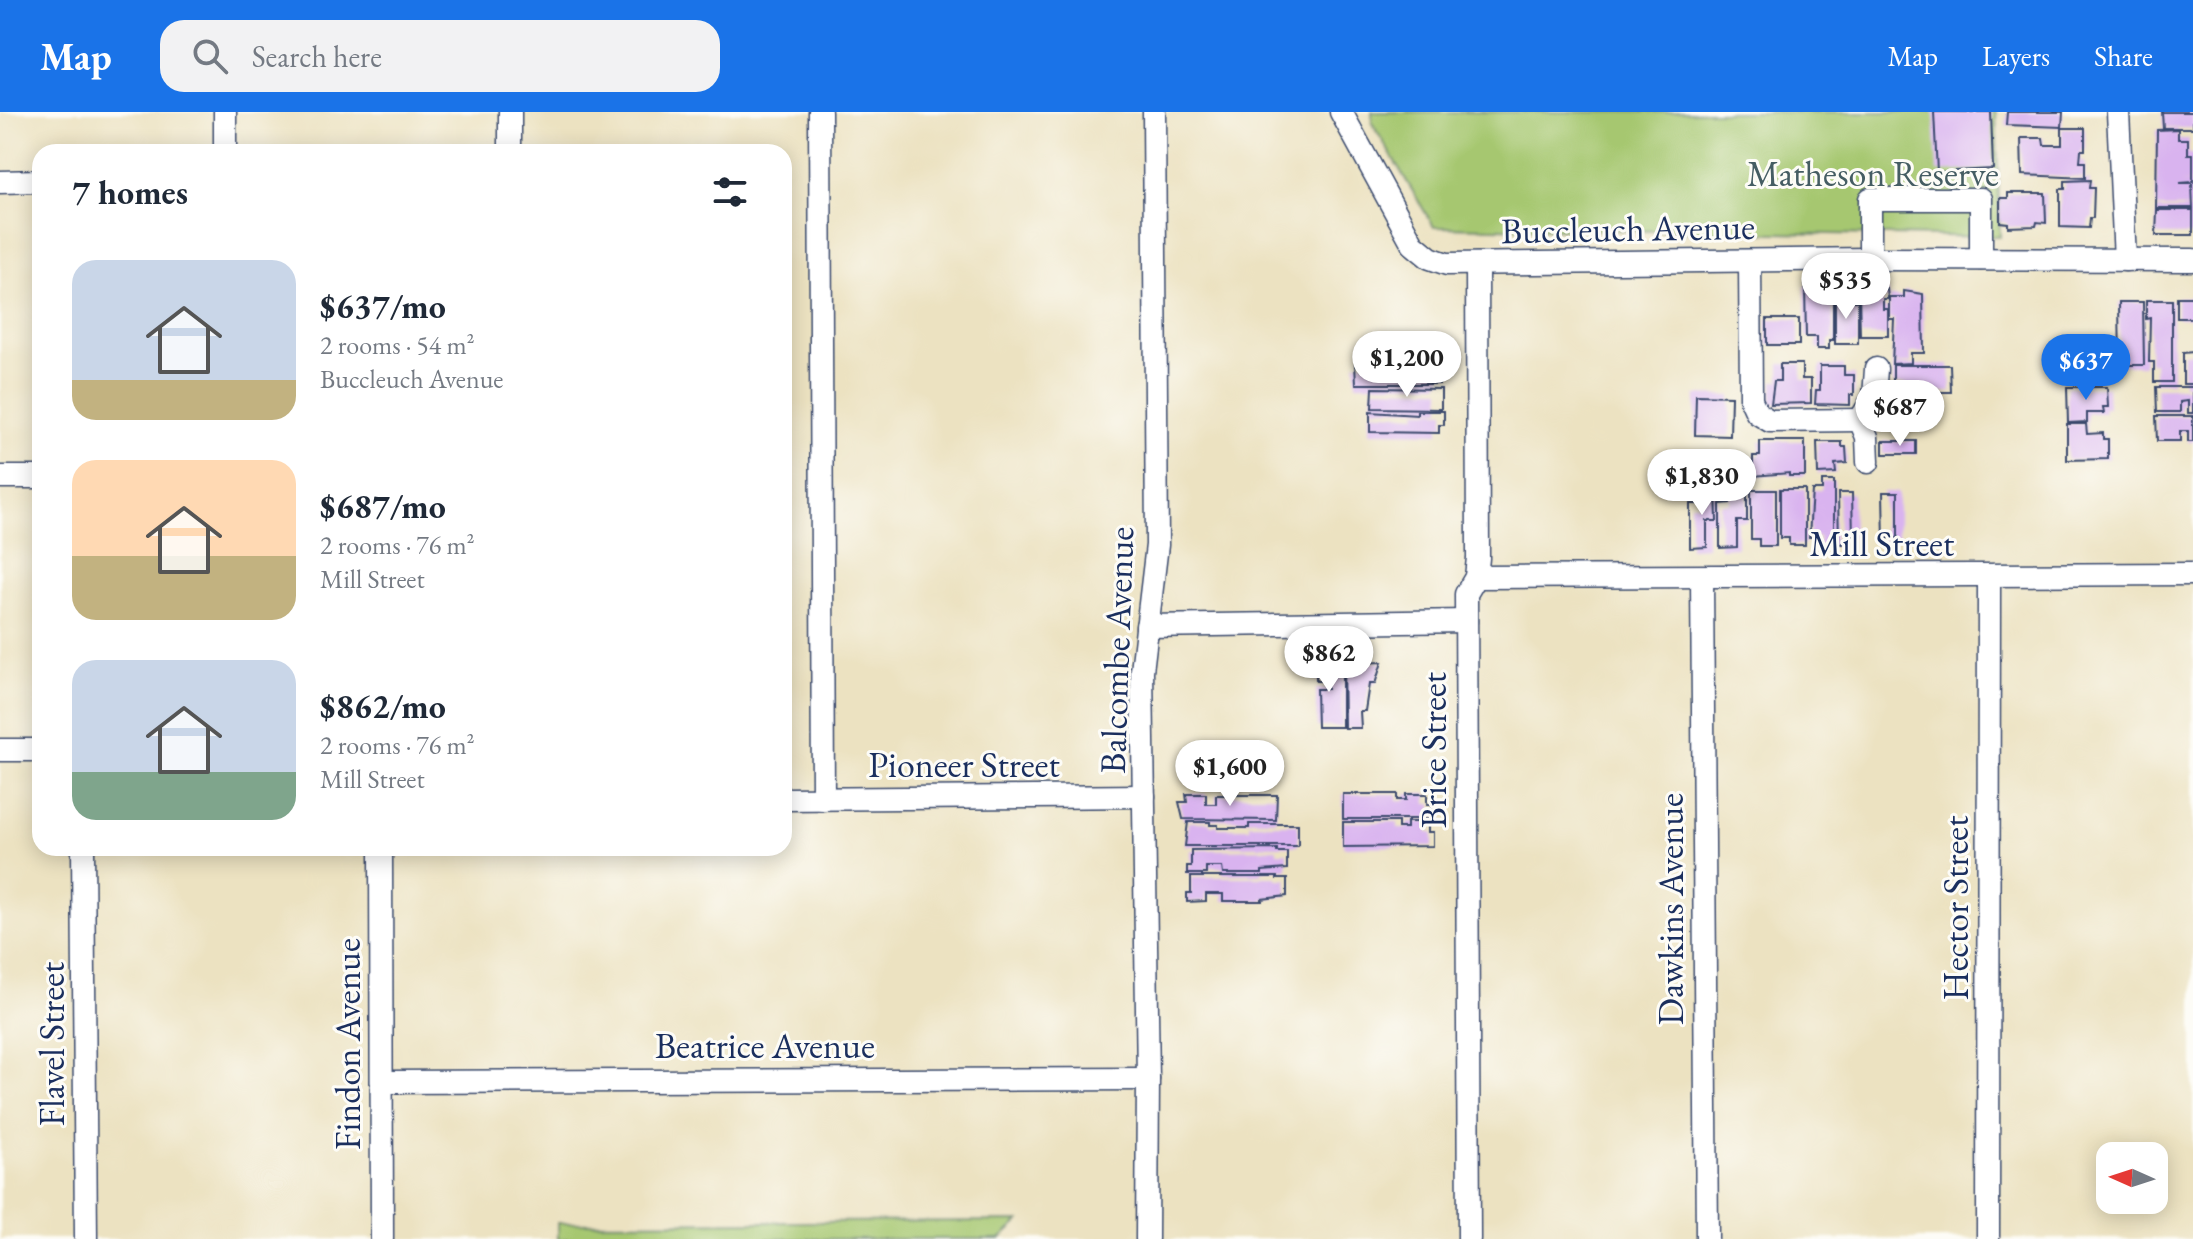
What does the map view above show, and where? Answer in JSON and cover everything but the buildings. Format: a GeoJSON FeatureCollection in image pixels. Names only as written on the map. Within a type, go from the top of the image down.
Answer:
{"type":"FeatureCollection","features":[{"type":"Feature","properties":{"kind":"street"},"geometry":{"type":"LineString","coordinates":[[225,112],[225,144]]}},
{"type":"Feature","properties":{"kind":"street"},"geometry":{"type":"LineString","coordinates":[[510,112],[510,144]]}},
{"type":"Feature","properties":{"kind":"street"},"geometry":{"type":"LineString","coordinates":[[820,112],[823,799]]}},
{"type":"Feature","properties":{"kind":"street","name":"Balcombe Avenue"},"geometry":{"type":"LineString","coordinates":[[1147,1239],[1148,1079],[1142,671],[1157,545],[1154,112]]}},
{"type":"Feature","properties":{"kind":"street","name":"Buccleuch Avenue"},"geometry":{"type":"LineString","coordinates":[[1341,112],[1413,244],[1430,258],[1447,264],[1870,259],[2193,260]]}},
{"type":"Feature","properties":{"kind":"street"},"geometry":{"type":"LineString","coordinates":[[2118,112],[2125,260]]}},
{"type":"Feature","properties":{"kind":"street"},"geometry":{"type":"LineString","coordinates":[[0,182],[32,181]]}},
{"type":"Feature","properties":{"kind":"street"},"geometry":{"type":"LineString","coordinates":[[1870,259],[1870,199],[1981,199],[1981,259]]}},
{"type":"Feature","properties":{"kind":"street"},"geometry":{"type":"LineString","coordinates":[[1750,261],[1751,400],[1757,413],[1770,421],[1860,420]]}},
{"type":"Feature","properties":{"kind":"street","name":"Brice Street"},"geometry":{"type":"LineString","coordinates":[[1469,1239],[1466,594],[1476,577],[1477,264]]}},
{"type":"Feature","properties":{"kind":"street"},"geometry":{"type":"LineString","coordinates":[[1860,420],[1874,397],[1876,369]]}},
{"type":"Feature","properties":{"kind":"street"},"geometry":{"type":"LineString","coordinates":[[1860,420],[1867,437],[1868,462]]}},
{"type":"Feature","properties":{"kind":"street"},"geometry":{"type":"LineString","coordinates":[[0,477],[32,477]]}},
{"type":"Feature","properties":{"kind":"street","name":"Mill Street"},"geometry":{"type":"LineString","coordinates":[[1476,577],[2193,574]]}},
{"type":"Feature","properties":{"kind":"street","name":"Hector Street"},"geometry":{"type":"LineString","coordinates":[[1988,1239],[1989,576]]}},
{"type":"Feature","properties":{"kind":"street","name":"Dawkins Avenue"},"geometry":{"type":"LineString","coordinates":[[1702,578],[1707,1239]]}},
{"type":"Feature","properties":{"kind":"street"},"geometry":{"type":"LineString","coordinates":[[1147,626],[1466,621]]}},
{"type":"Feature","properties":{"kind":"street"},"geometry":{"type":"LineString","coordinates":[[0,750],[32,750]]}},
{"type":"Feature","properties":{"kind":"street","name":"Pioneer Street"},"geometry":{"type":"LineString","coordinates":[[792,799],[1144,796]]}},
{"type":"Feature","properties":{"kind":"street","name":"Flavel Street"},"geometry":{"type":"LineString","coordinates":[[83,856],[86,1239]]}},
{"type":"Feature","properties":{"kind":"street","name":"Findon Avenue"},"geometry":{"type":"LineString","coordinates":[[381,856],[382,1239]]}},
{"type":"Feature","properties":{"kind":"street","name":"Beatrice Avenue"},"geometry":{"type":"LineString","coordinates":[[382,1082],[1148,1079]]}},
{"type":"Feature","properties":{"kind":"green space","name":"Matheson Reserve"},"geometry":{"type":"Polygon","coordinates":[[[1372,112],[1996,112],[2000,237],[1434,227],[1372,123],[1372,112]]]}},
{"type":"Feature","properties":{"kind":"green space"},"geometry":{"type":"Polygon","coordinates":[[[1020,1221],[1000,1239],[558,1239],[558,1223],[1020,1221]]]}}]}
